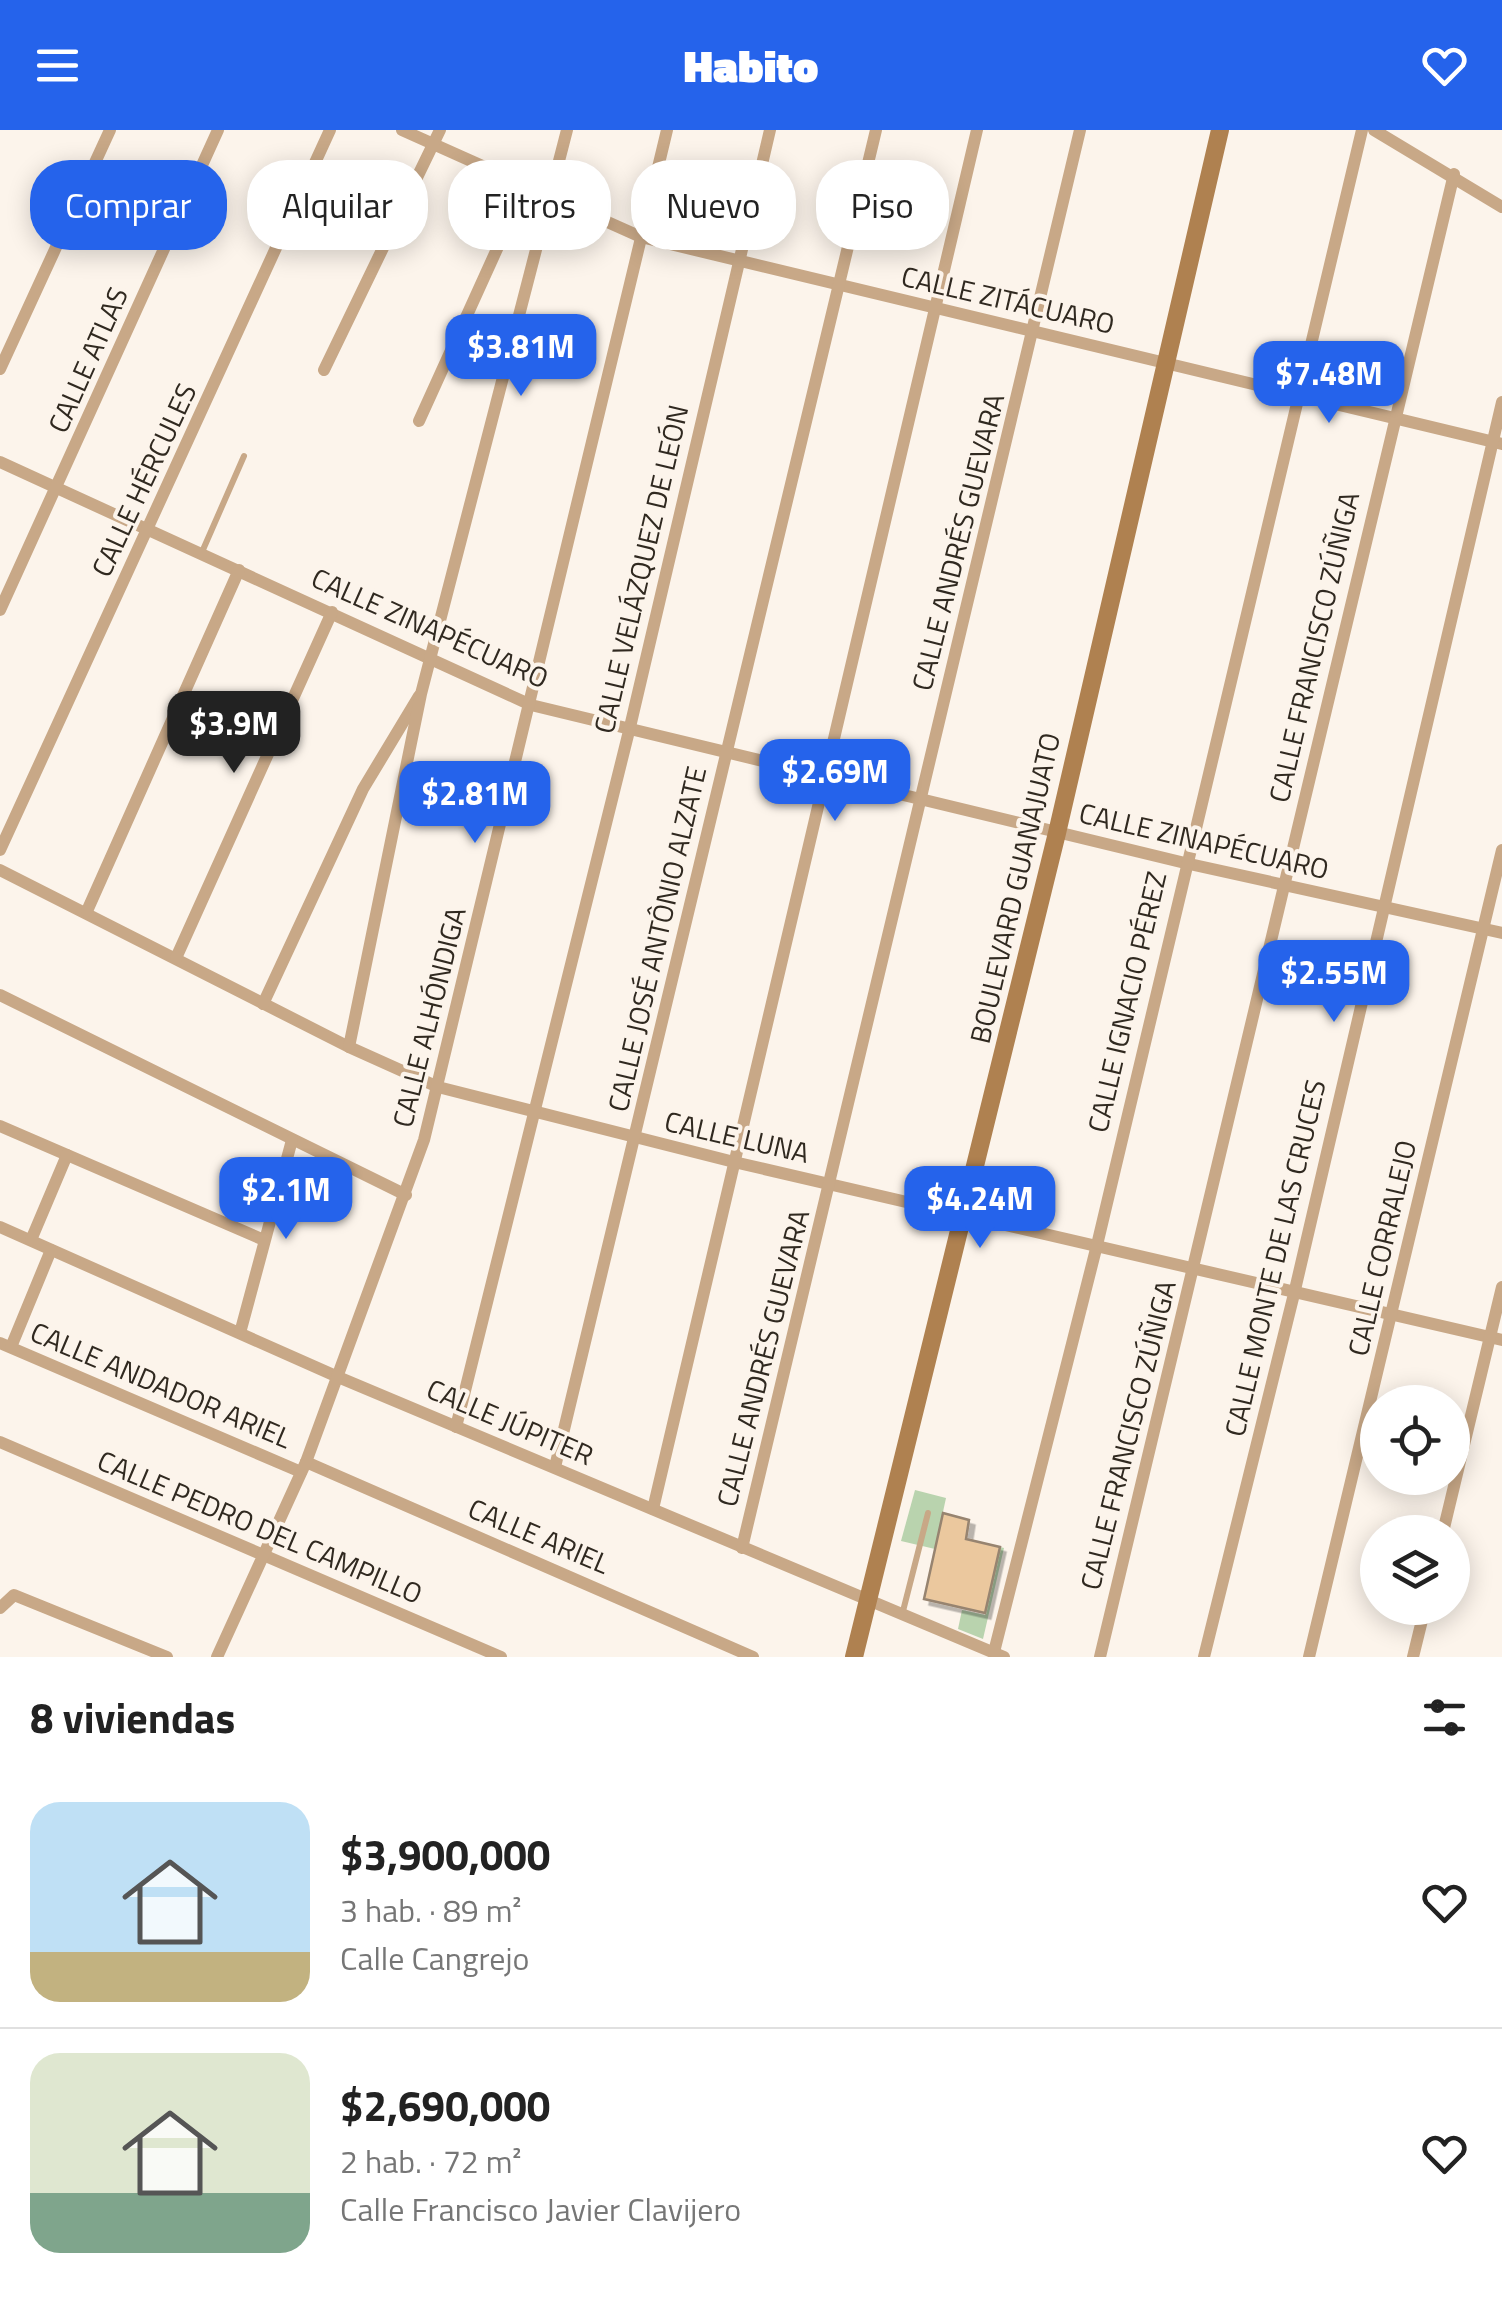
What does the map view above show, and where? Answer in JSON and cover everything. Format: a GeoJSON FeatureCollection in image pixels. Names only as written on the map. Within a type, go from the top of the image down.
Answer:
{"type":"FeatureCollection","features":[{"type":"Feature","properties":{"kind":"street"},"geometry":{"type":"LineString","coordinates":[[0,369],[110,130]]}},
{"type":"Feature","properties":{"kind":"street","name":"CALLE ATLAS"},"geometry":{"type":"LineString","coordinates":[[0,610],[218,130]]}},
{"type":"Feature","properties":{"kind":"street","name":"CALLE HÉRCULES"},"geometry":{"type":"LineString","coordinates":[[0,850],[150,530],[330,130]]}},
{"type":"Feature","properties":{"kind":"street","name":"CALLE ZITÁCUARO"},"geometry":{"type":"LineString","coordinates":[[402,130],[469,160]]}},
{"type":"Feature","properties":{"kind":"street"},"geometry":{"type":"LineString","coordinates":[[324,370],[440,130]]}},
{"type":"Feature","properties":{"kind":"street"},"geometry":{"type":"LineString","coordinates":[[560,160],[567,130]]}},
{"type":"Feature","properties":{"kind":"street","name":"CALLE ALHÓNDIGA"},"geometry":{"type":"LineString","coordinates":[[660,160],[667,130]]}},
{"type":"Feature","properties":{"kind":"street","name":"CALLE VELÁZQUEZ DE LEÓN"},"geometry":{"type":"LineString","coordinates":[[456,1427],[630,727],[770,130]]}},
{"type":"Feature","properties":{"kind":"street","name":"CALLE JOSÉ ANTÔNIO ALZATE"},"geometry":{"type":"LineString","coordinates":[[555,1468],[876,130]]}},
{"type":"Feature","properties":{"kind":"street"},"geometry":{"type":"LineString","coordinates":[[652,1509],[977,130]]}},
{"type":"Feature","properties":{"kind":"street","name":"CALLE ANDRÉS GUEVARA"},"geometry":{"type":"LineString","coordinates":[[742,1548],[1080,130]]}},
{"type":"Feature","properties":{"kind":"street","name":"BOULEVARD GUANAJUATO"},"geometry":{"type":"LineString","coordinates":[[854,1657],[1057,833],[1220,130]]}},
{"type":"Feature","properties":{"kind":"street","name":"CALLE IGNACIO PÉREZ"},"geometry":{"type":"LineString","coordinates":[[999,1654],[1184,863],[1362,130]]}},
{"type":"Feature","properties":{"kind":"street"},"geometry":{"type":"LineString","coordinates":[[1374,130],[1454,174],[1502,207]]}},
{"type":"Feature","properties":{"kind":"street","name":"CALLE FRANCISCO ZÚÑIGA"},"geometry":{"type":"LineString","coordinates":[[1100,1657],[1454,174]]}},
{"type":"Feature","properties":{"kind":"street"},"geometry":{"type":"LineString","coordinates":[[419,421],[497,250]]}},
{"type":"Feature","properties":{"kind":"street"},"geometry":{"type":"LineString","coordinates":[[349,1047],[421,694],[538,250]]}},
{"type":"Feature","properties":{"kind":"street","name":"CALLE ALHÓNDIGA"},"geometry":{"type":"LineString","coordinates":[[217,1657],[304,1467],[406,1195],[438,1088],[639,250]]}},
{"type":"Feature","properties":{"kind":"street","name":"CALLE ZITÁCUARO"},"geometry":{"type":"LineString","coordinates":[[690,250],[1497,443]]}},
{"type":"Feature","properties":{"kind":"street","name":"CALLE MONTE DE LAS CRUCES"},"geometry":{"type":"LineString","coordinates":[[1204,1657],[1497,443],[1502,402]]}},
{"type":"Feature","properties":{"kind":"street","name":"CALLE ZINAPÉCUARO"},"geometry":{"type":"LineString","coordinates":[[0,462],[530,705],[1184,863],[1502,934]]}},
{"type":"Feature","properties":{"kind":"street"},"geometry":{"type":"LineString","coordinates":[[87,911],[239,570]]}},
{"type":"Feature","properties":{"kind":"street"},"geometry":{"type":"LineString","coordinates":[[176,958],[332,612]]}},
{"type":"Feature","properties":{"kind":"street"},"geometry":{"type":"LineString","coordinates":[[263,1004],[363,790],[421,694]]}},
{"type":"Feature","properties":{"kind":"street","name":"CALLE CORRALEJO"},"geometry":{"type":"LineString","coordinates":[[1309,1657],[1502,850]]}},
{"type":"Feature","properties":{"kind":"street","name":"CALLE LUNA"},"geometry":{"type":"LineString","coordinates":[[0,870],[438,1088],[734,1162],[1496,1339]]}},
{"type":"Feature","properties":{"kind":"street"},"geometry":{"type":"LineString","coordinates":[[0,995],[406,1195]]}},
{"type":"Feature","properties":{"kind":"street"},"geometry":{"type":"LineString","coordinates":[[0,1126],[264,1240]]}},
{"type":"Feature","properties":{"kind":"street"},"geometry":{"type":"LineString","coordinates":[[240,1333],[292,1140]]}},
{"type":"Feature","properties":{"kind":"street"},"geometry":{"type":"LineString","coordinates":[[31,1240],[67,1155]]}},
{"type":"Feature","properties":{"kind":"street","name":"CALLE JÚPITER"},"geometry":{"type":"LineString","coordinates":[[0,1227],[338,1377],[999,1654]]}},
{"type":"Feature","properties":{"kind":"street"},"geometry":{"type":"LineString","coordinates":[[5,1345],[51,1250]]}},
{"type":"Feature","properties":{"kind":"street"},"geometry":{"type":"LineString","coordinates":[[1448,1515],[1496,1339],[1502,1287]]}},
{"type":"Feature","properties":{"kind":"street","name":"CALLE ANDADOR ARIEL"},"geometry":{"type":"LineString","coordinates":[[5,1345],[304,1467]]}},
{"type":"Feature","properties":{"kind":"street","name":"CALLE PEDRO DEL CAMPILLO"},"geometry":{"type":"LineString","coordinates":[[0,1442],[500,1657]]}},
{"type":"Feature","properties":{"kind":"street","name":"CALLE ARIEL"},"geometry":{"type":"LineString","coordinates":[[304,1467],[753,1657]]}},
{"type":"Feature","properties":{"kind":"street"},"geometry":{"type":"LineString","coordinates":[[0,1608],[14,1595],[167,1657]]}},
{"type":"Feature","properties":{"kind":"street"},"geometry":{"type":"LineString","coordinates":[[1413,1657],[1421,1625]]}},
{"type":"Feature","properties":{"kind":"lane"},"geometry":{"type":"LineString","coordinates":[[202,553],[244,456]]}},
{"type":"Feature","properties":{"kind":"lane"},"geometry":{"type":"LineString","coordinates":[[902,1616],[928,1513]]}},
{"type":"Feature","properties":{"kind":"green space"},"geometry":{"type":"Polygon","coordinates":[[[915,1490],[946,1498],[935,1549],[901,1541],[915,1490]]]}},
{"type":"Feature","properties":{"kind":"green space"},"geometry":{"type":"Polygon","coordinates":[[[1000,1547],[1004,1548],[983,1639],[958,1629],[962,1610],[985,1615],[1000,1547]]]}},
{"type":"Feature","properties":{"kind":"building"},"geometry":{"type":"Polygon","coordinates":[[[943,1513],[969,1520],[966,1539],[1000,1547],[985,1613],[924,1599],[943,1513]]]}}]}
